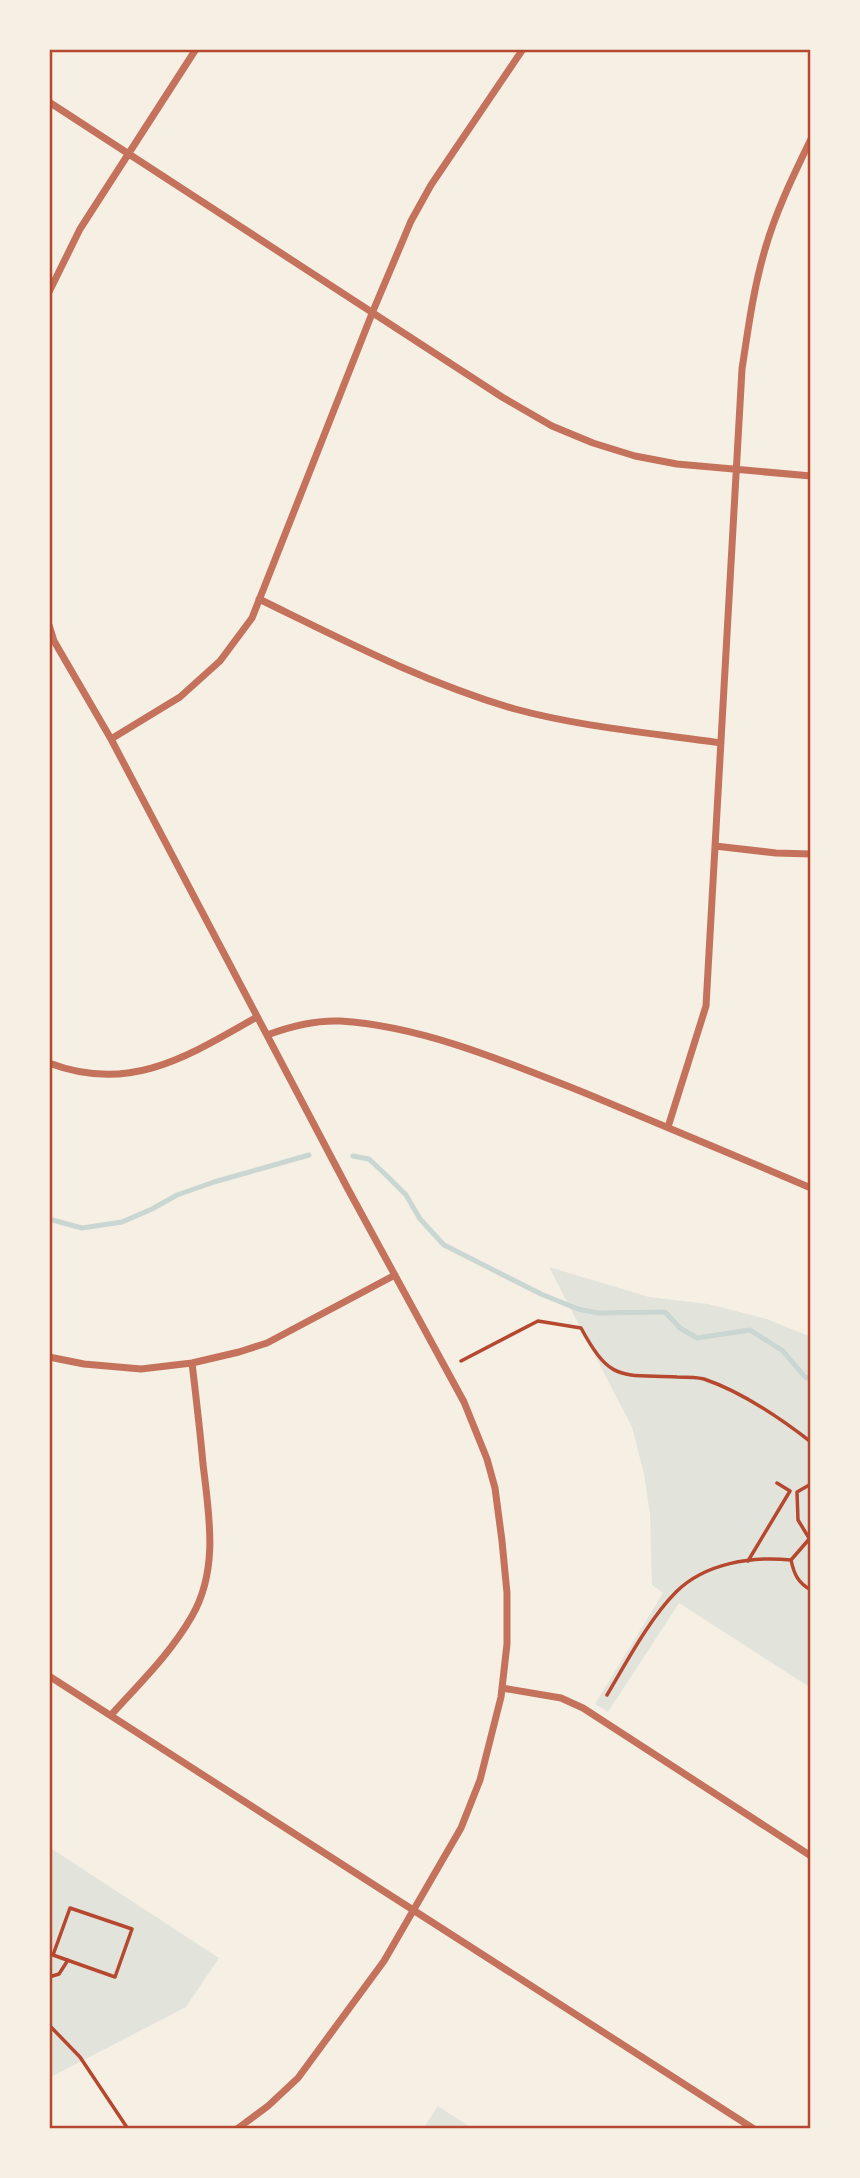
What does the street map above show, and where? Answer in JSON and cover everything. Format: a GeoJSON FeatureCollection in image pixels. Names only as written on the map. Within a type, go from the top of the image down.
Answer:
{"type":"FeatureCollection","features":[{"type":"Feature","properties":{"kind":"street"},"geometry":{"type":"LineString","coordinates":[[49,292],[80,229],[197,49]]}},
{"type":"Feature","properties":{"kind":"street"},"geometry":{"type":"LineString","coordinates":[[111,739],[180,697],[220,661],[252,618],[411,221],[431,185],[523,49]]}},
{"type":"Feature","properties":{"kind":"street"},"geometry":{"type":"LineString","coordinates":[[49,102],[502,397],[552,426],[635,456],[677,464],[811,476]]}},
{"type":"Feature","properties":{"kind":"street"},"geometry":{"type":"LineString","coordinates":[[668,1127],[706,1006],[743,369],[750,309],[764,251],[784,194],[811,139]]}},
{"type":"Feature","properties":{"kind":"street"},"geometry":{"type":"LineString","coordinates":[[259,599],[385,661],[432,681],[516,709],[572,721],[721,743]]}},
{"type":"Feature","properties":{"kind":"street"},"geometry":{"type":"LineString","coordinates":[[49,625],[54,641],[111,739],[464,1402],[487,1459],[495,1488],[507,1592],[507,1644],[494,1730],[480,1780],[461,1828],[384,1961],[298,2078],[268,2106],[237,2129]]}},
{"type":"Feature","properties":{"kind":"street"},"geometry":{"type":"LineString","coordinates":[[715,846],[811,854]]}},
{"type":"Feature","properties":{"kind":"street"},"geometry":{"type":"LineString","coordinates":[[49,1063],[92,1074],[125,1075],[152,1070],[177,1061],[257,1017]]}},
{"type":"Feature","properties":{"kind":"street"},"geometry":{"type":"LineString","coordinates":[[267,1035],[293,1026],[338,1021],[437,1040],[487,1055],[668,1127],[811,1188]]}},
{"type":"Feature","properties":{"kind":"street"},"geometry":{"type":"LineString","coordinates":[[49,1357],[84,1364],[141,1369],[192,1363],[239,1352],[267,1343],[395,1275]]}},
{"type":"Feature","properties":{"kind":"street"},"geometry":{"type":"LineString","coordinates":[[111,1715],[173,1644],[194,1614],[206,1583],[211,1551],[209,1518],[192,1363]]}},
{"type":"Feature","properties":{"kind":"street"},"geometry":{"type":"LineString","coordinates":[[49,1676],[754,2129]]}},
{"type":"Feature","properties":{"kind":"street"},"geometry":{"type":"LineString","coordinates":[[502,1688],[561,1698],[583,1708],[811,1856]]}},
{"type":"Feature","properties":{"kind":"path"},"geometry":{"type":"LineString","coordinates":[[461,1362],[538,1321],[568,1324],[581,1328],[598,1358],[614,1370],[628,1376],[701,1378],[784,1420],[811,1442]]}},
{"type":"Feature","properties":{"kind":"path"},"geometry":{"type":"LineString","coordinates":[[777,1483],[797,1492],[811,1484]]}},
{"type":"Feature","properties":{"kind":"path"},"geometry":{"type":"LineString","coordinates":[[748,1561],[790,1491]]}},
{"type":"Feature","properties":{"kind":"path"},"geometry":{"type":"LineString","coordinates":[[791,1560],[810,1538],[798,1520],[797,1492]]}},
{"type":"Feature","properties":{"kind":"path"},"geometry":{"type":"LineString","coordinates":[[607,1695],[676,1591],[707,1572],[728,1564],[763,1558],[791,1560]]}},
{"type":"Feature","properties":{"kind":"path"},"geometry":{"type":"LineString","coordinates":[[791,1560],[795,1576],[803,1586],[811,1590]]}},
{"type":"Feature","properties":{"kind":"path"},"geometry":{"type":"LineString","coordinates":[[70,1908],[132,1929],[115,1977],[68,1960],[53,1955],[70,1908]]}},
{"type":"Feature","properties":{"kind":"path"},"geometry":{"type":"LineString","coordinates":[[49,1977],[59,1974],[68,1960]]}},
{"type":"Feature","properties":{"kind":"path"},"geometry":{"type":"LineString","coordinates":[[49,2025],[80,2057],[128,2129]]}},
{"type":"Feature","properties":{"kind":"shaded area"},"geometry":{"type":"Polygon","coordinates":[[[549,1267],[649,1297],[708,1304],[767,1319],[811,1337],[811,1688],[679,1603],[608,1712],[595,1704],[663,1593],[652,1585],[650,1514],[644,1474],[632,1427],[549,1267]]]}},
{"type":"Feature","properties":{"kind":"shaded area"},"geometry":{"type":"Polygon","coordinates":[[[49,1847],[219,1958],[186,2007],[49,2078],[49,1847]]]}},
{"type":"Feature","properties":{"kind":"shaded area"},"geometry":{"type":"Polygon","coordinates":[[[438,2106],[473,2129],[423,2129],[438,2106]]]}},
{"type":"Feature","properties":{"kind":"waterway"},"geometry":{"type":"LineString","coordinates":[[49,1219],[82,1228],[122,1222],[177,1195],[309,1155]]}},
{"type":"Feature","properties":{"kind":"waterway"},"geometry":{"type":"LineString","coordinates":[[353,1156],[369,1159],[386,1175],[406,1195],[420,1219],[444,1245],[541,1294],[578,1309],[598,1313],[665,1312],[680,1328],[697,1338],[750,1330],[783,1351],[805,1377],[811,1379]]}}]}
